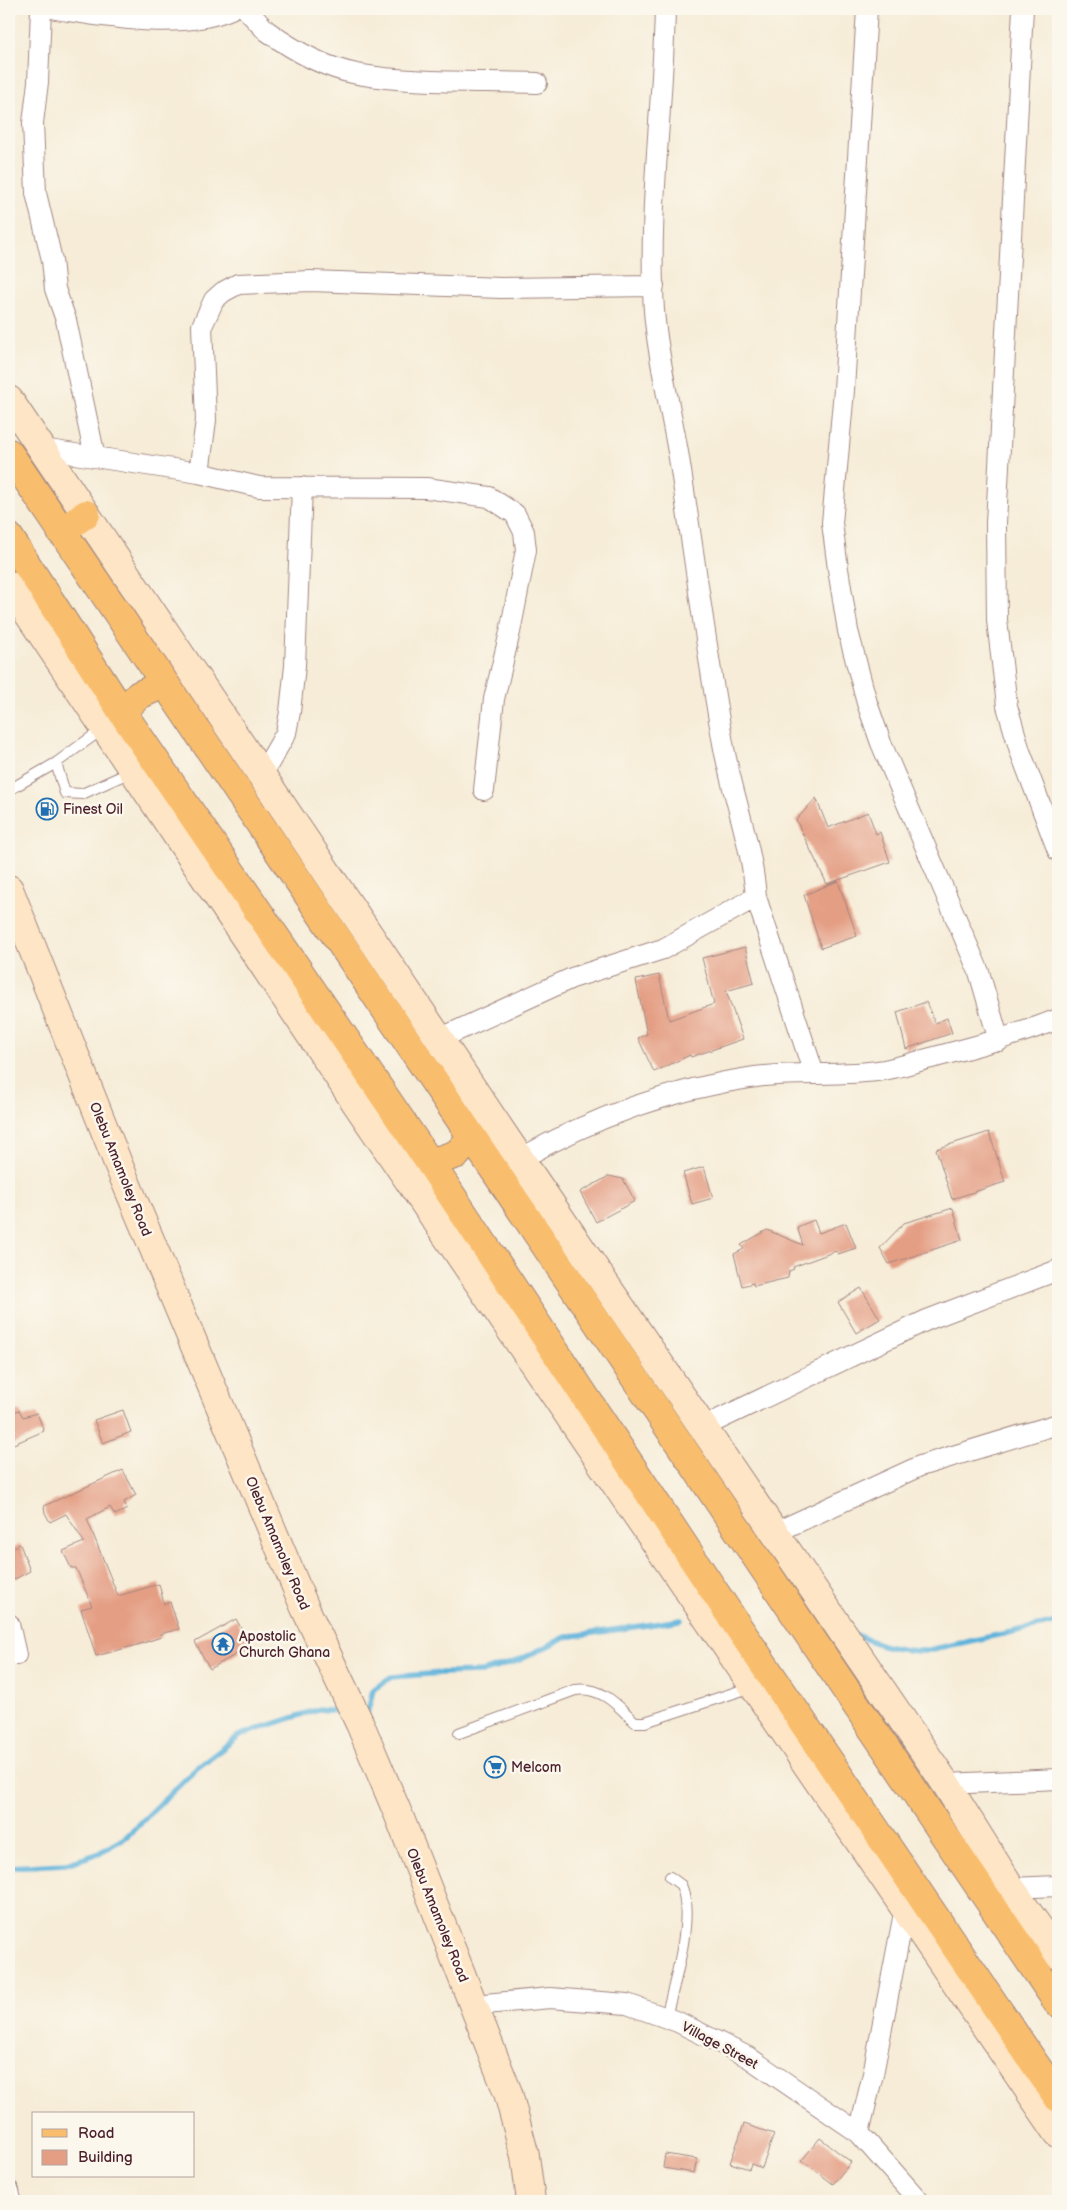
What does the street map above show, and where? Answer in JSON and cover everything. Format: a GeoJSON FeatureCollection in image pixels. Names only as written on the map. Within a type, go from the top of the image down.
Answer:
{"type":"FeatureCollection","features":[{"type":"Feature","properties":{"kind":"main road"},"geometry":{"type":"LineString","coordinates":[[9,453],[1058,2003]]}},
{"type":"Feature","properties":{"kind":"main road"},"geometry":{"type":"LineString","coordinates":[[61,532],[86,514]]}},
{"type":"Feature","properties":{"kind":"main road"},"geometry":{"type":"LineString","coordinates":[[9,537],[113,720],[430,1163],[728,1612],[1058,2098]]}},
{"type":"Feature","properties":{"kind":"main road"},"geometry":{"type":"LineString","coordinates":[[113,720],[139,695],[164,684]]}},
{"type":"Feature","properties":{"kind":"main road"},"geometry":{"type":"LineString","coordinates":[[430,1163],[457,1154],[472,1137]]}},
{"type":"Feature","properties":{"kind":"street"},"geometry":{"type":"LineString","coordinates":[[41,9],[38,82],[33,123],[36,193],[52,260],[55,288],[66,320],[95,457]]}},
{"type":"Feature","properties":{"kind":"street"},"geometry":{"type":"LineString","coordinates":[[56,9],[103,17],[149,20],[202,17],[220,14],[231,9]]}},
{"type":"Feature","properties":{"kind":"street"},"geometry":{"type":"LineString","coordinates":[[246,9],[266,30],[287,44],[319,62],[356,74],[394,78],[537,83]]}},
{"type":"Feature","properties":{"kind":"street"},"geometry":{"type":"LineString","coordinates":[[665,9],[654,206],[654,311],[663,380],[678,455],[723,745],[747,836],[756,898],[814,1074]]}},
{"type":"Feature","properties":{"kind":"street"},"geometry":{"type":"LineString","coordinates":[[868,9],[844,390],[832,524],[834,542],[848,631],[867,703],[881,743],[980,972],[999,1041]]}},
{"type":"Feature","properties":{"kind":"street"},"geometry":{"type":"LineString","coordinates":[[1023,9],[996,523],[997,620],[1007,706],[1020,751],[1058,851]]}},
{"type":"Feature","properties":{"kind":"street"},"geometry":{"type":"LineString","coordinates":[[199,473],[206,420],[202,326],[214,300],[223,292],[238,284],[311,281],[501,288],[654,286]]}},
{"type":"Feature","properties":{"kind":"street"},"geometry":{"type":"LineString","coordinates":[[9,400],[520,1159],[946,1784],[1011,1888],[1058,1955]]}},
{"type":"Feature","properties":{"kind":"street"},"geometry":{"type":"LineString","coordinates":[[42,448],[199,473],[259,488],[426,488],[489,496],[515,514],[524,532],[526,550],[510,632],[494,699],[484,790]]}},
{"type":"Feature","properties":{"kind":"street"},"geometry":{"type":"LineString","coordinates":[[262,775],[286,733],[290,712],[295,666],[302,487]]}},
{"type":"Feature","properties":{"kind":"street"},"geometry":{"type":"LineString","coordinates":[[9,585],[113,720],[134,770],[358,1106],[1058,2133]]}},
{"type":"Feature","properties":{"kind":"street","name":"Olebu Amamoley Road"},"geometry":{"type":"LineString","coordinates":[[9,888],[123,1175],[305,1608],[360,1724],[400,1816],[508,2093],[525,2156],[531,2201]]}},
{"type":"Feature","properties":{"kind":"street"},"geometry":{"type":"LineString","coordinates":[[439,1039],[572,978],[663,950],[756,898]]}},
{"type":"Feature","properties":{"kind":"street"},"geometry":{"type":"LineString","coordinates":[[520,1159],[558,1137],[630,1107],[698,1088],[756,1077],[851,1074],[886,1070],[999,1041],[1058,1019]]}},
{"type":"Feature","properties":{"kind":"street"},"geometry":{"type":"LineString","coordinates":[[703,1427],[927,1320],[1058,1270]]}},
{"type":"Feature","properties":{"kind":"street"},"geometry":{"type":"LineString","coordinates":[[774,1533],[920,1466],[1058,1424]]}},
{"type":"Feature","properties":{"kind":"street"},"geometry":{"type":"LineString","coordinates":[[9,1624],[16,1656]]}},
{"type":"Feature","properties":{"kind":"street"},"geometry":{"type":"LineString","coordinates":[[946,1784],[1058,1779]]}},
{"type":"Feature","properties":{"kind":"street"},"geometry":{"type":"LineString","coordinates":[[1011,1888],[1035,1885],[1058,1886]]}},
{"type":"Feature","properties":{"kind":"street"},"geometry":{"type":"LineString","coordinates":[[859,2133],[873,2074],[904,1908]]}},
{"type":"Feature","properties":{"kind":"street","name":"Village Street"},"geometry":{"type":"LineString","coordinates":[[474,2005],[550,1998],[627,2004],[666,2018],[748,2057],[859,2133],[919,2201]]}},
{"type":"Feature","properties":{"kind":"street"},"geometry":{"type":"LineString","coordinates":[[9,2191],[11,2201]]}},
{"type":"Feature","properties":{"kind":"lane"},"geometry":{"type":"LineString","coordinates":[[9,790],[56,763],[113,720]]}},
{"type":"Feature","properties":{"kind":"lane"},"geometry":{"type":"LineString","coordinates":[[56,763],[65,792],[82,794],[134,770]]}},
{"type":"Feature","properties":{"kind":"lane"},"geometry":{"type":"LineString","coordinates":[[459,1732],[575,1690],[584,1689],[599,1692],[636,1722],[645,1722],[753,1687]]}},
{"type":"Feature","properties":{"kind":"lane"},"geometry":{"type":"LineString","coordinates":[[666,2018],[683,1942],[685,1911],[681,1885],[670,1877]]}},
{"type":"Feature","properties":{"kind":"building"},"geometry":{"type":"Polygon","coordinates":[[[816,798],[828,828],[868,812],[876,834],[880,832],[890,862],[827,884],[796,820],[816,798]]]}},
{"type":"Feature","properties":{"kind":"building"},"geometry":{"type":"Polygon","coordinates":[[[838,881],[857,936],[821,948],[804,895],[838,881]]]}},
{"type":"Feature","properties":{"kind":"building"},"geometry":{"type":"Polygon","coordinates":[[[745,947],[754,983],[726,991],[743,1039],[691,1057],[690,1055],[654,1072],[638,1038],[647,1034],[636,980],[659,975],[669,1020],[714,1004],[702,958],[745,947]]]}},
{"type":"Feature","properties":{"kind":"building"},"geometry":{"type":"Polygon","coordinates":[[[926,1002],[935,1023],[947,1018],[952,1033],[906,1049],[897,1012],[926,1002]]]}},
{"type":"Feature","properties":{"kind":"building"},"geometry":{"type":"Polygon","coordinates":[[[989,1132],[1005,1182],[952,1199],[936,1149],[989,1132]]]}},
{"type":"Feature","properties":{"kind":"building"},"geometry":{"type":"Polygon","coordinates":[[[704,1167],[713,1198],[692,1204],[683,1173],[704,1167]]]}},
{"type":"Feature","properties":{"kind":"building"},"geometry":{"type":"Polygon","coordinates":[[[609,1176],[623,1179],[635,1201],[596,1222],[580,1192],[609,1176]]]}},
{"type":"Feature","properties":{"kind":"building"},"geometry":{"type":"Polygon","coordinates":[[[953,1208],[962,1240],[889,1264],[880,1248],[904,1223],[953,1208]]]}},
{"type":"Feature","properties":{"kind":"building"},"geometry":{"type":"Polygon","coordinates":[[[814,1220],[819,1233],[846,1223],[856,1248],[838,1254],[836,1251],[793,1267],[794,1269],[789,1271],[788,1278],[754,1286],[753,1283],[742,1286],[734,1254],[744,1249],[741,1245],[767,1230],[803,1245],[797,1227],[814,1220]]]}},
{"type":"Feature","properties":{"kind":"building"},"geometry":{"type":"Polygon","coordinates":[[[861,1288],[880,1319],[856,1333],[838,1302],[861,1288]]]}},
{"type":"Feature","properties":{"kind":"building"},"geometry":{"type":"Polygon","coordinates":[[[19,1410],[23,1417],[37,1413],[44,1431],[9,1446],[9,1414],[19,1410]]]}},
{"type":"Feature","properties":{"kind":"building"},"geometry":{"type":"Polygon","coordinates":[[[123,1410],[131,1432],[103,1443],[94,1420],[123,1410]]]}},
{"type":"Feature","properties":{"kind":"building"},"geometry":{"type":"Polygon","coordinates":[[[123,1470],[136,1495],[124,1502],[127,1509],[115,1515],[110,1507],[87,1519],[118,1596],[159,1584],[164,1604],[170,1602],[179,1629],[160,1634],[161,1637],[137,1645],[96,1656],[81,1609],[92,1606],[76,1568],[71,1568],[63,1551],[84,1542],[66,1514],[50,1522],[45,1513],[44,1506],[123,1470]]]}},
{"type":"Feature","properties":{"kind":"building"},"geometry":{"type":"Polygon","coordinates":[[[20,1544],[30,1571],[13,1580],[9,1572],[9,1550],[20,1544]]]}},
{"type":"Feature","properties":{"kind":"building","name":"Apostolic Church Ghana"},"geometry":{"type":"Polygon","coordinates":[[[236,1619],[251,1646],[210,1669],[195,1642],[236,1619]]]}},
{"type":"Feature","properties":{"kind":"building"},"geometry":{"type":"Polygon","coordinates":[[[744,2124],[774,2134],[762,2168],[751,2164],[749,2169],[730,2163],[744,2124]]]}},
{"type":"Feature","properties":{"kind":"building"},"geometry":{"type":"Polygon","coordinates":[[[820,2138],[851,2162],[833,2184],[802,2160],[820,2138]]]}},
{"type":"Feature","properties":{"kind":"building"},"geometry":{"type":"Polygon","coordinates":[[[665,2154],[697,2159],[694,2173],[663,2168],[665,2154]]]}},
{"type":"Feature","properties":{"kind":"waterway"},"geometry":{"type":"LineString","coordinates":[[367,1714],[373,1690],[391,1677],[482,1672],[517,1661],[566,1637],[681,1620]]}},
{"type":"Feature","properties":{"kind":"waterway"},"geometry":{"type":"LineString","coordinates":[[856,1635],[889,1647],[924,1651],[1058,1622]]}},
{"type":"Feature","properties":{"kind":"waterway"},"geometry":{"type":"LineString","coordinates":[[9,1867],[66,1864],[97,1854],[126,1837],[197,1768],[240,1735],[319,1709],[344,1712]]}},
{"type":"Feature","properties":{"kind":"place","name":"Finest Oil"},"geometry":{"type":"Point","coordinates":[47,809]}},
{"type":"Feature","properties":{"kind":"place","name":"Apostolic Church Ghana"},"geometry":{"type":"Point","coordinates":[223,1644]}},
{"type":"Feature","properties":{"kind":"place","name":"Melcom"},"geometry":{"type":"Point","coordinates":[495,1767]}}]}
